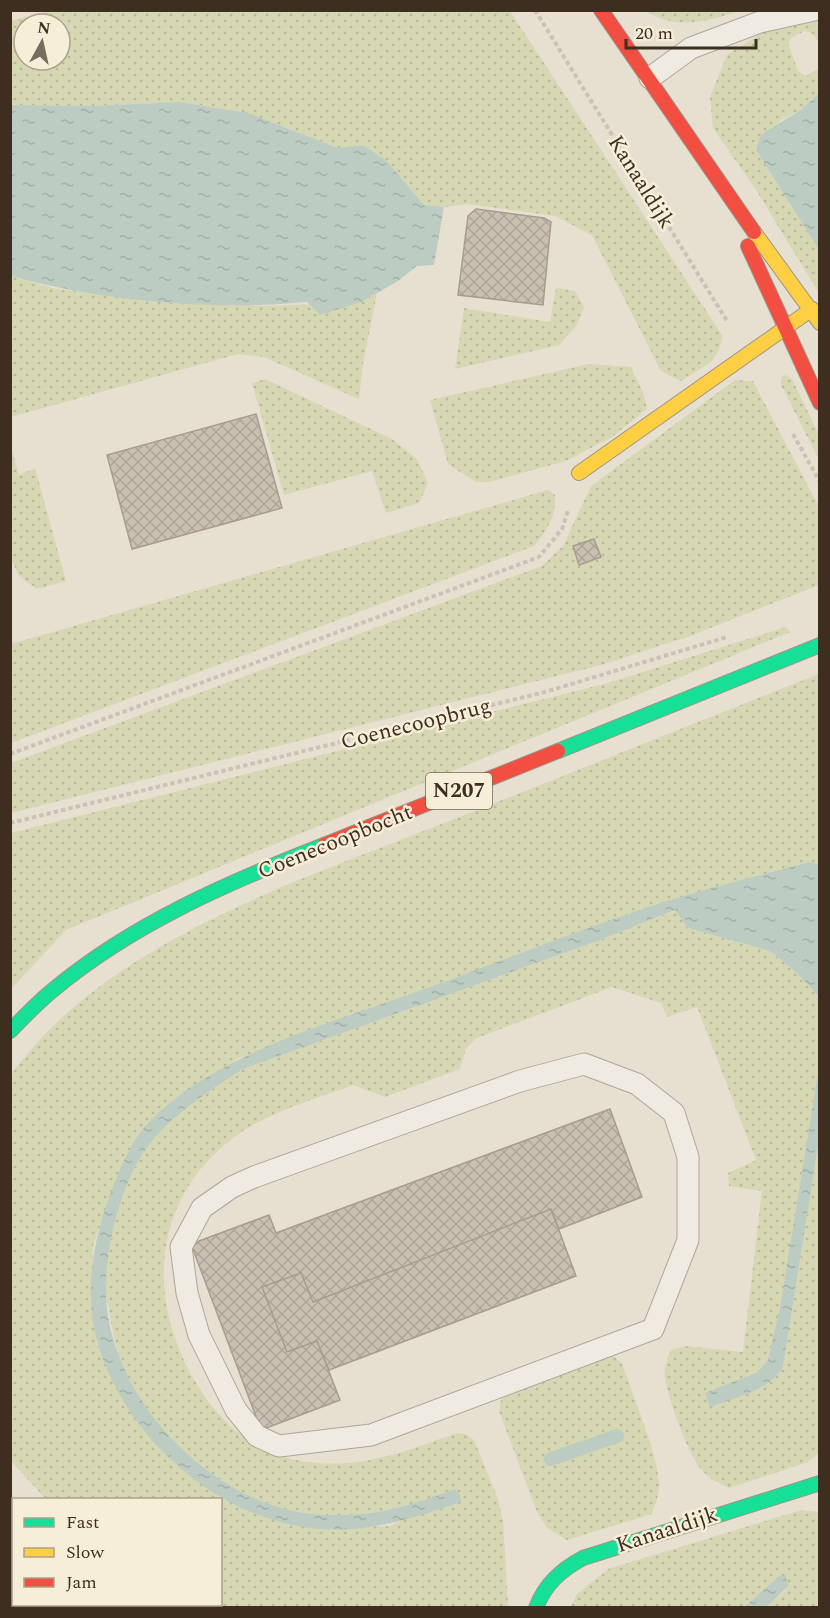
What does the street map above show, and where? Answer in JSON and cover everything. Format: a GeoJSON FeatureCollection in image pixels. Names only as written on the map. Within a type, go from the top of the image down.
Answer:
{"type":"FeatureCollection","features":[{"type":"Feature","properties":{"kind":"main road"},"geometry":{"type":"LineString","coordinates":[[601,10],[650,78],[722,187],[812,309],[819,323]]}},
{"type":"Feature","properties":{"kind":"main road"},"geometry":{"type":"LineString","coordinates":[[722,187],[819,403]]}},
{"type":"Feature","properties":{"kind":"main road"},"geometry":{"type":"LineString","coordinates":[[579,473],[812,309]]}},
{"type":"Feature","properties":{"kind":"main road","name":"Coenecoopbocht"},"geometry":{"type":"LineString","coordinates":[[10,1031],[78,970],[134,934],[192,902],[819,645]]}},
{"type":"Feature","properties":{"kind":"main road","name":"Kanaaldijk"},"geometry":{"type":"LineString","coordinates":[[536,1608],[540,1595],[552,1579],[583,1558],[819,1483]]}},
{"type":"Feature","properties":{"kind":"lane"},"geometry":{"type":"LineString","coordinates":[[650,78],[691,48],[760,22],[814,10]]}},
{"type":"Feature","properties":{"kind":"lane"},"geometry":{"type":"LineString","coordinates":[[584,1064],[637,1084],[674,1113],[688,1157],[688,1240],[653,1329],[472,1399],[371,1436],[279,1446],[257,1436],[236,1410],[199,1335],[187,1293],[181,1246],[202,1208],[232,1186],[520,1081],[584,1064]]}},
{"type":"Feature","properties":{"kind":"path","name":"Kanaaldijk"},"geometry":{"type":"LineString","coordinates":[[535,10],[747,354]]}},
{"type":"Feature","properties":{"kind":"path"},"geometry":{"type":"LineString","coordinates":[[10,754],[539,557],[562,529],[579,473]]}},
{"type":"Feature","properties":{"kind":"path","name":"Coenecoopbrug"},"geometry":{"type":"LineString","coordinates":[[10,824],[534,695],[736,634]]}},
{"type":"Feature","properties":{"kind":"green space"},"geometry":{"type":"Polygon","coordinates":[[[49,11],[510,11],[722,335],[721,344],[709,363],[681,381],[661,371],[592,235],[555,216],[468,204],[444,207],[424,205],[386,160],[363,145],[338,148],[248,113],[180,102],[89,106],[11,105],[11,21],[12,72],[72,72],[72,12],[45,12],[49,11]]]}},
{"type":"Feature","properties":{"kind":"green space"},"geometry":{"type":"Polygon","coordinates":[[[646,11],[740,11],[704,21],[681,22],[669,21],[646,11]]]}},
{"type":"Feature","properties":{"kind":"green space"},"geometry":{"type":"Polygon","coordinates":[[[819,21],[819,49],[815,37],[805,31],[792,37],[788,44],[798,71],[806,76],[819,68],[819,93],[802,109],[781,120],[756,150],[819,250],[819,293],[756,190],[713,128],[710,97],[727,55],[765,31],[819,21]]]}},
{"type":"Feature","properties":{"kind":"green space"},"geometry":{"type":"Polygon","coordinates":[[[11,276],[56,289],[179,302],[264,306],[361,302],[377,293],[363,363],[359,399],[264,357],[238,354],[11,417],[11,276]]]}},
{"type":"Feature","properties":{"kind":"green space"},"geometry":{"type":"Polygon","coordinates":[[[556,288],[575,291],[584,307],[577,325],[559,345],[455,369],[464,308],[550,322],[556,288]]]}},
{"type":"Feature","properties":{"kind":"green space"},"geometry":{"type":"Polygon","coordinates":[[[589,364],[631,367],[643,392],[647,409],[612,437],[566,461],[489,482],[476,482],[448,464],[430,400],[589,364]]]}},
{"type":"Feature","properties":{"kind":"green space"},"geometry":{"type":"Polygon","coordinates":[[[785,375],[792,379],[819,435],[819,460],[781,385],[781,378],[785,375]]]}},
{"type":"Feature","properties":{"kind":"green space"},"geometry":{"type":"Polygon","coordinates":[[[265,379],[392,439],[417,459],[428,483],[419,503],[386,513],[372,471],[284,495],[252,383],[265,379]]]}},
{"type":"Feature","properties":{"kind":"green space"},"geometry":{"type":"Polygon","coordinates":[[[735,380],[753,381],[819,507],[819,585],[690,636],[601,665],[11,813],[11,763],[542,566],[563,546],[591,486],[735,380]]]}},
{"type":"Feature","properties":{"kind":"green space"},"geometry":{"type":"Polygon","coordinates":[[[11,447],[19,475],[35,468],[66,581],[37,589],[19,576],[11,559],[11,447]]]}},
{"type":"Feature","properties":{"kind":"green space"},"geometry":{"type":"Polygon","coordinates":[[[548,490],[555,495],[554,510],[547,528],[534,546],[11,743],[11,644],[548,490]]]}},
{"type":"Feature","properties":{"kind":"green space"},"geometry":{"type":"Polygon","coordinates":[[[786,627],[790,632],[66,930],[11,989],[11,833],[604,684],[786,627]]]}},
{"type":"Feature","properties":{"kind":"green space"},"geometry":{"type":"Polygon","coordinates":[[[819,674],[819,864],[810,862],[237,1059],[120,1169],[93,1246],[91,1295],[97,1343],[113,1380],[175,1464],[310,1528],[390,1526],[460,1494],[455,1489],[403,1506],[368,1513],[313,1514],[285,1509],[229,1486],[180,1448],[141,1402],[124,1370],[114,1339],[106,1288],[110,1243],[122,1197],[143,1153],[168,1124],[212,1089],[243,1069],[600,940],[676,910],[688,928],[770,951],[798,974],[819,997],[819,1066],[780,1307],[768,1360],[758,1372],[705,1394],[783,1367],[819,1140],[819,1453],[808,1462],[729,1488],[702,1471],[689,1449],[666,1385],[666,1363],[671,1350],[684,1346],[743,1352],[762,1191],[729,1186],[728,1173],[756,1160],[697,1007],[667,1017],[661,1003],[612,987],[477,1038],[466,1048],[460,1069],[385,1097],[353,1085],[291,1107],[261,1121],[233,1138],[206,1163],[185,1192],[172,1222],[165,1254],[164,1288],[170,1321],[181,1354],[213,1408],[243,1437],[267,1451],[280,1456],[326,1464],[370,1460],[413,1449],[456,1433],[466,1434],[474,1440],[498,1499],[503,1520],[508,1607],[224,1607],[221,1606],[222,1498],[45,1498],[11,1461],[11,1075],[52,1027],[101,986],[156,949],[216,917],[279,888],[819,674]]]}},
{"type":"Feature","properties":{"kind":"green space"},"geometry":{"type":"Polygon","coordinates":[[[612,1355],[622,1363],[649,1439],[659,1482],[658,1494],[652,1514],[567,1540],[547,1528],[537,1512],[499,1411],[501,1400],[509,1392],[612,1355]]]}},
{"type":"Feature","properties":{"kind":"green space"},"geometry":{"type":"Polygon","coordinates":[[[801,1510],[819,1512],[819,1607],[767,1607],[786,1590],[776,1578],[744,1607],[570,1608],[577,1594],[608,1569],[801,1510]]]}},
{"type":"Feature","properties":{"kind":"water"},"geometry":{"type":"Polygon","coordinates":[[[819,93],[819,250],[756,150],[761,135],[802,109],[819,93]]]}},
{"type":"Feature","properties":{"kind":"water"},"geometry":{"type":"Polygon","coordinates":[[[180,102],[248,113],[338,148],[363,145],[386,160],[424,205],[444,207],[434,265],[417,266],[398,281],[361,302],[320,315],[307,302],[234,305],[158,302],[82,292],[11,276],[11,105],[89,106],[180,102]]]}},
{"type":"Feature","properties":{"kind":"water"},"geometry":{"type":"Polygon","coordinates":[[[810,862],[819,864],[819,997],[798,974],[770,951],[688,928],[675,910],[600,940],[243,1069],[197,1100],[168,1124],[143,1153],[134,1169],[118,1212],[110,1243],[106,1288],[110,1328],[123,1367],[144,1403],[170,1437],[202,1466],[237,1489],[274,1506],[313,1514],[351,1515],[403,1506],[455,1489],[460,1494],[461,1502],[387,1524],[330,1530],[310,1528],[274,1520],[240,1507],[208,1489],[178,1466],[152,1439],[129,1410],[111,1378],[98,1344],[91,1306],[91,1287],[99,1229],[111,1192],[132,1144],[152,1119],[179,1096],[210,1075],[279,1041],[642,909],[810,862]]]}},
{"type":"Feature","properties":{"kind":"water"},"geometry":{"type":"Polygon","coordinates":[[[819,1066],[819,1140],[783,1367],[770,1382],[761,1387],[710,1407],[705,1393],[758,1372],[768,1360],[780,1307],[819,1066]]]}},
{"type":"Feature","properties":{"kind":"water"},"geometry":{"type":"Polygon","coordinates":[[[780,1575],[786,1576],[788,1586],[767,1607],[744,1607],[780,1575]]]}},
{"type":"Feature","properties":{"kind":"building"},"geometry":{"type":"Polygon","coordinates":[[[476,209],[544,218],[551,222],[543,305],[458,295],[468,216],[476,209]]]}},
{"type":"Feature","properties":{"kind":"building"},"geometry":{"type":"Polygon","coordinates":[[[256,414],[282,508],[132,549],[107,455],[256,414]]]}},
{"type":"Feature","properties":{"kind":"building"},"geometry":{"type":"Polygon","coordinates":[[[594,539],[601,557],[579,565],[573,546],[594,539]]]}},
{"type":"Feature","properties":{"kind":"building"},"geometry":{"type":"Polygon","coordinates":[[[610,1109],[642,1197],[559,1229],[551,1209],[313,1302],[301,1273],[262,1287],[287,1352],[317,1341],[340,1400],[261,1430],[191,1244],[269,1215],[276,1233],[610,1109]]]}},
{"type":"Feature","properties":{"kind":"building"},"geometry":{"type":"Polygon","coordinates":[[[551,1209],[576,1276],[329,1370],[317,1341],[287,1352],[262,1287],[301,1273],[313,1302],[551,1209]]]}},
{"type":"Feature","properties":{"kind":"waterway"},"geometry":{"type":"LineString","coordinates":[[551,1459],[617,1436]]}},
{"type":"Feature","properties":{"kind":"traffic: fast"},"geometry":{"type":"LineString","coordinates":[[558,751],[820,645]]}},
{"type":"Feature","properties":{"kind":"traffic: fast"},"geometry":{"type":"LineString","coordinates":[[10,1031],[47,995],[83,966],[148,925],[217,890],[324,845]]}},
{"type":"Feature","properties":{"kind":"traffic: fast"},"geometry":{"type":"LineString","coordinates":[[536,1608],[544,1592],[555,1578],[583,1558],[820,1483]]}},
{"type":"Feature","properties":{"kind":"traffic: slow"},"geometry":{"type":"LineString","coordinates":[[754,232],[820,323]]}},
{"type":"Feature","properties":{"kind":"traffic: slow"},"geometry":{"type":"LineString","coordinates":[[579,473],[812,309]]}},
{"type":"Feature","properties":{"kind":"traffic: jam"},"geometry":{"type":"LineString","coordinates":[[601,10],[754,232]]}},
{"type":"Feature","properties":{"kind":"traffic: jam"},"geometry":{"type":"LineString","coordinates":[[748,246],[820,403]]}},
{"type":"Feature","properties":{"kind":"traffic: jam"},"geometry":{"type":"LineString","coordinates":[[324,845],[558,751]]}}]}
